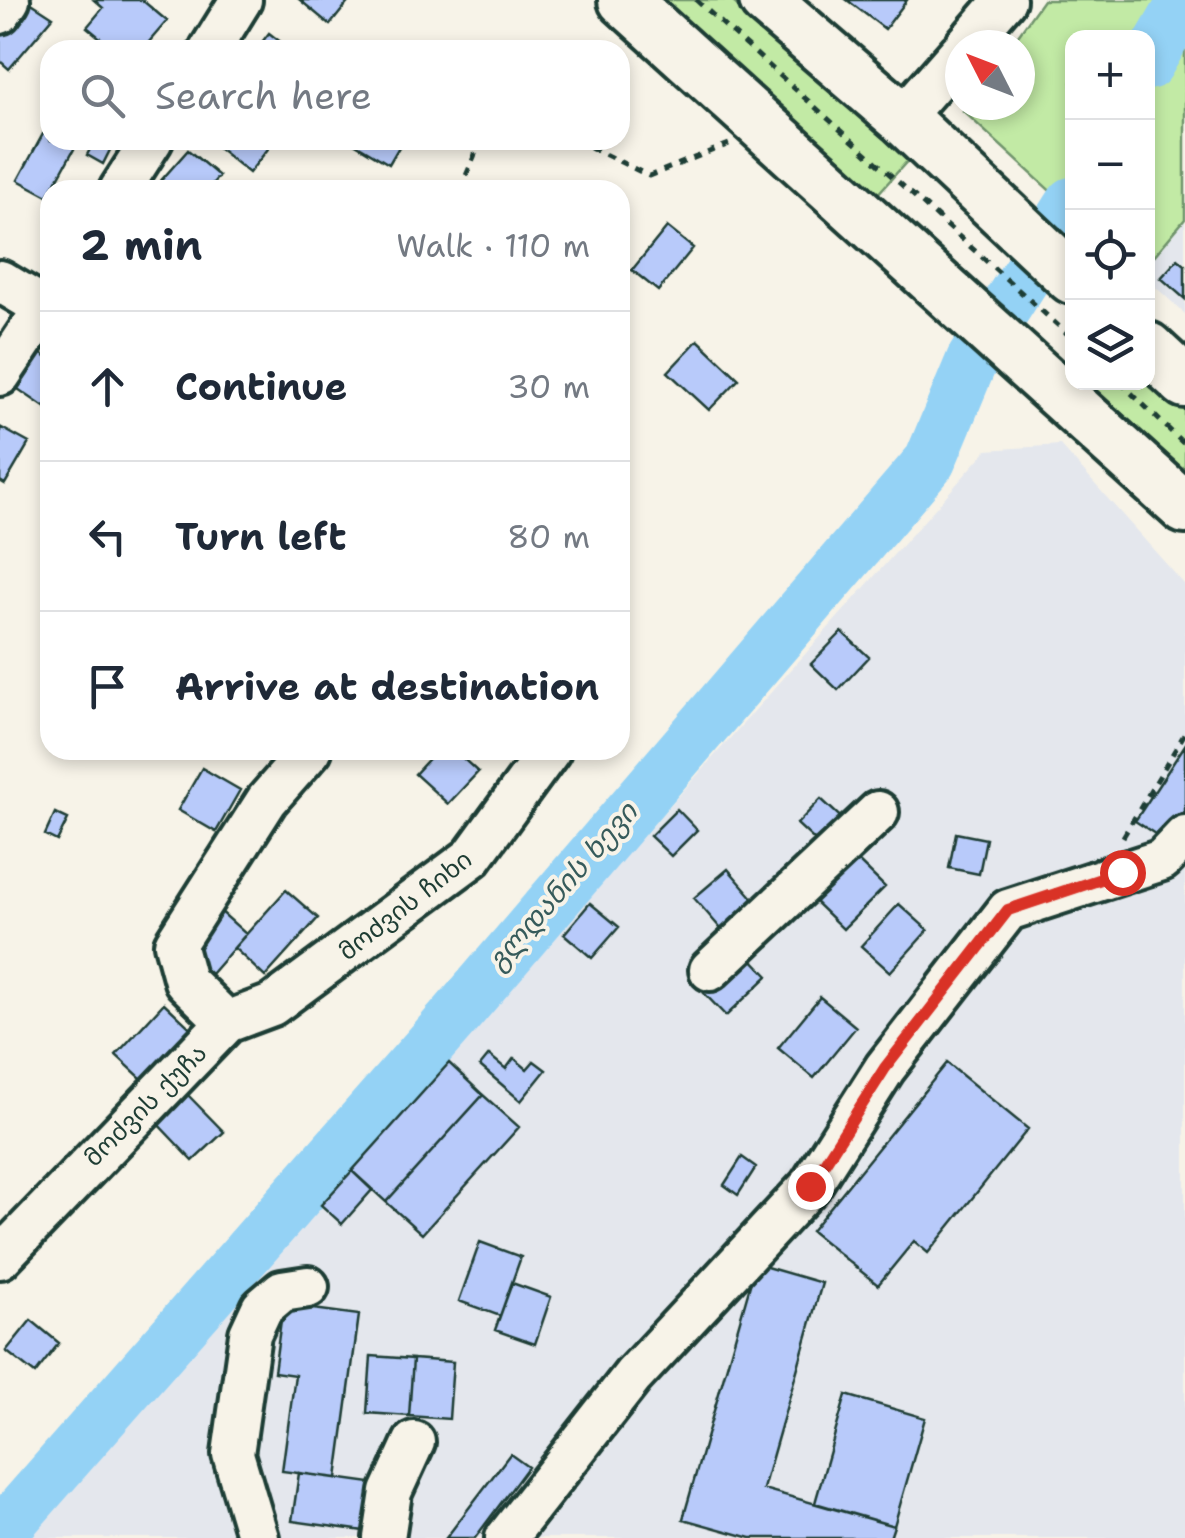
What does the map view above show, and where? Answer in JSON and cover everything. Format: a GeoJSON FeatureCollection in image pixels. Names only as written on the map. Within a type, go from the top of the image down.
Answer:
{"type":"FeatureCollection","features":[{"type":"Feature","properties":{"kind":"main road"},"geometry":{"type":"LineString","coordinates":[[624,0],[766,130],[899,166],[1065,273]]}},
{"type":"Feature","properties":{"kind":"main road"},"geometry":{"type":"LineString","coordinates":[[765,0],[899,166],[1067,404],[1185,508]]}},
{"type":"Feature","properties":{"kind":"main road"},"geometry":{"type":"LineString","coordinates":[[1155,354],[1185,382]]}},
{"type":"Feature","properties":{"kind":"street"},"geometry":{"type":"LineString","coordinates":[[0,13],[9,0]]}},
{"type":"Feature","properties":{"kind":"street"},"geometry":{"type":"LineString","coordinates":[[216,40],[242,0]]}},
{"type":"Feature","properties":{"kind":"street"},"geometry":{"type":"LineString","coordinates":[[979,30],[1005,0]]}},
{"type":"Feature","properties":{"kind":"street"},"geometry":{"type":"LineString","coordinates":[[899,166],[945,80]]}},
{"type":"Feature","properties":{"kind":"street"},"geometry":{"type":"LineString","coordinates":[[126,180],[146,150]]}},
{"type":"Feature","properties":{"kind":"street"},"geometry":{"type":"LineString","coordinates":[[0,282],[40,301]]}},
{"type":"Feature","properties":{"kind":"street"},"geometry":{"type":"LineString","coordinates":[[0,375],[40,315]]}},
{"type":"Feature","properties":{"kind":"street","name":"მოძვის ქუჩა"},"geometry":{"type":"LineString","coordinates":[[0,1258],[227,1022],[185,980],[176,944],[268,800],[302,760]]}},
{"type":"Feature","properties":{"kind":"street","name":"მოძვის ჩიხი"},"geometry":{"type":"LineString","coordinates":[[227,1022],[272,1006],[472,857],[543,760]]}},
{"type":"Feature","properties":{"kind":"street"},"geometry":{"type":"LineString","coordinates":[[710,970],[878,812]]}},
{"type":"Feature","properties":{"kind":"street"},"geometry":{"type":"LineString","coordinates":[[506,1538],[633,1376],[810,1186],[885,1068],[1008,910],[1162,860],[1185,836]]}},
{"type":"Feature","properties":{"kind":"street"},"geometry":{"type":"LineString","coordinates":[[258,1538],[233,1454],[250,1334],[262,1308],[282,1291],[308,1287]]}},
{"type":"Feature","properties":{"kind":"street"},"geometry":{"type":"LineString","coordinates":[[384,1538],[390,1492],[414,1442]]}},
{"type":"Feature","properties":{"kind":"path"},"geometry":{"type":"LineString","coordinates":[[696,0],[899,166],[1065,331]]}},
{"type":"Feature","properties":{"kind":"path"},"geometry":{"type":"LineString","coordinates":[[596,150],[649,176],[766,130]]}},
{"type":"Feature","properties":{"kind":"path"},"geometry":{"type":"LineString","coordinates":[[464,180],[477,150]]}},
{"type":"Feature","properties":{"kind":"path"},"geometry":{"type":"LineString","coordinates":[[1128,390],[1185,445]]}},
{"type":"Feature","properties":{"kind":"path"},"geometry":{"type":"LineString","coordinates":[[1122,872],[1123,834],[1185,733]]}},
{"type":"Feature","properties":{"kind":"shaded area"},"geometry":{"type":"Polygon","coordinates":[[[1185,219],[1185,314],[1155,286],[1155,255],[1185,219]]]}},
{"type":"Feature","properties":{"kind":"shaded area"},"geometry":{"type":"Polygon","coordinates":[[[1060,445],[1185,585],[1185,1538],[17,1538],[987,450],[1060,445]]]}},
{"type":"Feature","properties":{"kind":"green space"},"geometry":{"type":"Polygon","coordinates":[[[658,0],[731,0],[909,159],[876,196],[658,0]]]}},
{"type":"Feature","properties":{"kind":"green space"},"geometry":{"type":"Polygon","coordinates":[[[1043,0],[1185,0],[1185,219],[1155,255],[1155,30],[1065,30],[1065,205],[973,120],[1035,120],[1035,30],[1022,30],[1043,0]]]}},
{"type":"Feature","properties":{"kind":"green space"},"geometry":{"type":"Polygon","coordinates":[[[1155,378],[1185,408],[1185,472],[1096,390],[1155,390],[1155,378]]]}},
{"type":"Feature","properties":{"kind":"building"},"geometry":{"type":"Polygon","coordinates":[[[27,0],[53,17],[9,69],[0,61],[0,33],[27,0]]]}},
{"type":"Feature","properties":{"kind":"building"},"geometry":{"type":"Polygon","coordinates":[[[94,0],[142,0],[167,21],[151,40],[103,40],[87,27],[103,8],[94,0]]]}},
{"type":"Feature","properties":{"kind":"building"},"geometry":{"type":"Polygon","coordinates":[[[300,0],[350,0],[330,25],[300,0]]]}},
{"type":"Feature","properties":{"kind":"building"},"geometry":{"type":"Polygon","coordinates":[[[847,0],[907,0],[885,29],[847,0]]]}},
{"type":"Feature","properties":{"kind":"building"},"geometry":{"type":"Polygon","coordinates":[[[40,139],[40,150],[73,150],[57,180],[40,180],[40,192],[18,180],[40,139]]]}},
{"type":"Feature","properties":{"kind":"building"},"geometry":{"type":"Polygon","coordinates":[[[90,150],[110,150],[103,164],[87,155],[90,150]]]}},
{"type":"Feature","properties":{"kind":"building"},"geometry":{"type":"Polygon","coordinates":[[[188,150],[219,176],[216,180],[162,180],[188,150]]]}},
{"type":"Feature","properties":{"kind":"building"},"geometry":{"type":"Polygon","coordinates":[[[220,150],[267,150],[249,173],[220,150]]]}},
{"type":"Feature","properties":{"kind":"building"},"geometry":{"type":"Polygon","coordinates":[[[366,150],[397,150],[389,164],[366,150]]]}},
{"type":"Feature","properties":{"kind":"building"},"geometry":{"type":"Polygon","coordinates":[[[667,227],[693,248],[658,291],[632,270],[667,227]]]}},
{"type":"Feature","properties":{"kind":"building"},"geometry":{"type":"Polygon","coordinates":[[[1178,259],[1185,265],[1185,299],[1161,278],[1178,259]]]}},
{"type":"Feature","properties":{"kind":"building"},"geometry":{"type":"Polygon","coordinates":[[[698,340],[739,379],[709,410],[668,372],[698,340]]]}},
{"type":"Feature","properties":{"kind":"building"},"geometry":{"type":"Polygon","coordinates":[[[35,349],[40,353],[40,404],[12,385],[35,349]]]}},
{"type":"Feature","properties":{"kind":"building"},"geometry":{"type":"Polygon","coordinates":[[[0,427],[29,443],[5,484],[0,481],[0,427]]]}},
{"type":"Feature","properties":{"kind":"building"},"geometry":{"type":"Polygon","coordinates":[[[842,632],[869,657],[838,690],[811,664],[842,632]]]}},
{"type":"Feature","properties":{"kind":"building"},"geometry":{"type":"Polygon","coordinates":[[[1185,745],[1185,819],[1169,843],[1135,821],[1185,745]]]}},
{"type":"Feature","properties":{"kind":"building"},"geometry":{"type":"Polygon","coordinates":[[[428,760],[465,760],[478,772],[448,804],[415,774],[428,760]]]}},
{"type":"Feature","properties":{"kind":"building"},"geometry":{"type":"Polygon","coordinates":[[[202,768],[240,790],[216,832],[178,810],[202,768]]]}},
{"type":"Feature","properties":{"kind":"building"},"geometry":{"type":"Polygon","coordinates":[[[821,799],[849,825],[825,850],[797,824],[821,799]]]}},
{"type":"Feature","properties":{"kind":"building"},"geometry":{"type":"Polygon","coordinates":[[[677,809],[697,830],[671,856],[650,836],[677,809]]]}},
{"type":"Feature","properties":{"kind":"building"},"geometry":{"type":"Polygon","coordinates":[[[55,813],[68,819],[57,841],[45,835],[55,813]]]}},
{"type":"Feature","properties":{"kind":"building"},"geometry":{"type":"Polygon","coordinates":[[[956,833],[986,839],[979,874],[949,868],[956,833]]]}},
{"type":"Feature","properties":{"kind":"building"},"geometry":{"type":"Polygon","coordinates":[[[854,857],[885,887],[843,929],[812,899],[854,857]]]}},
{"type":"Feature","properties":{"kind":"building"},"geometry":{"type":"Polygon","coordinates":[[[728,869],[762,908],[728,937],[694,898],[728,869]]]}},
{"type":"Feature","properties":{"kind":"building"},"geometry":{"type":"Polygon","coordinates":[[[286,890],[318,918],[265,977],[234,948],[286,890]]]}},
{"type":"Feature","properties":{"kind":"building"},"geometry":{"type":"Polygon","coordinates":[[[590,903],[619,927],[592,958],[564,934],[590,903]]]}},
{"type":"Feature","properties":{"kind":"building"},"geometry":{"type":"Polygon","coordinates":[[[899,904],[928,930],[890,972],[861,946],[899,904]]]}},
{"type":"Feature","properties":{"kind":"building"},"geometry":{"type":"Polygon","coordinates":[[[218,909],[246,934],[211,974],[183,948],[218,909]]]}},
{"type":"Feature","properties":{"kind":"building"},"geometry":{"type":"Polygon","coordinates":[[[746,953],[768,976],[726,1016],[704,993],[746,953]]]}},
{"type":"Feature","properties":{"kind":"building"},"geometry":{"type":"Polygon","coordinates":[[[820,997],[856,1027],[814,1078],[778,1048],[820,997]]]}},
{"type":"Feature","properties":{"kind":"building"},"geometry":{"type":"Polygon","coordinates":[[[164,1003],[202,1039],[155,1091],[116,1055],[164,1003]]]}},
{"type":"Feature","properties":{"kind":"building"},"geometry":{"type":"Polygon","coordinates":[[[489,1055],[506,1069],[514,1058],[527,1069],[534,1061],[546,1070],[521,1101],[480,1066],[489,1055]]]}},
{"type":"Feature","properties":{"kind":"building"},"geometry":{"type":"Polygon","coordinates":[[[449,1063],[483,1095],[386,1202],[352,1171],[449,1063]]]}},
{"type":"Feature","properties":{"kind":"building"},"geometry":{"type":"Polygon","coordinates":[[[947,1063],[1028,1129],[928,1253],[914,1241],[878,1285],[811,1231],[947,1063]]]}},
{"type":"Feature","properties":{"kind":"building"},"geometry":{"type":"Polygon","coordinates":[[[186,1093],[224,1132],[193,1161],[156,1122],[186,1093]]]}},
{"type":"Feature","properties":{"kind":"building"},"geometry":{"type":"Polygon","coordinates":[[[483,1095],[519,1127],[422,1234],[386,1202],[483,1095]]]}},
{"type":"Feature","properties":{"kind":"building"},"geometry":{"type":"Polygon","coordinates":[[[742,1157],[756,1167],[738,1195],[724,1185],[742,1157]]]}},
{"type":"Feature","properties":{"kind":"building"},"geometry":{"type":"Polygon","coordinates":[[[352,1171],[372,1190],[342,1224],[321,1205],[352,1171]]]}},
{"type":"Feature","properties":{"kind":"building"},"geometry":{"type":"Polygon","coordinates":[[[480,1242],[521,1257],[500,1316],[459,1301],[480,1242]]]}},
{"type":"Feature","properties":{"kind":"building"},"geometry":{"type":"Polygon","coordinates":[[[756,1264],[822,1283],[763,1489],[894,1526],[890,1538],[751,1538],[683,1519],[756,1264]]]}},
{"type":"Feature","properties":{"kind":"building"},"geometry":{"type":"Polygon","coordinates":[[[512,1283],[551,1297],[535,1344],[495,1330],[512,1283]]]}},
{"type":"Feature","properties":{"kind":"building"},"geometry":{"type":"Polygon","coordinates":[[[283,1305],[359,1315],[337,1478],[282,1471],[295,1375],[274,1372],[283,1305]]]}},
{"type":"Feature","properties":{"kind":"building"},"geometry":{"type":"Polygon","coordinates":[[[31,1320],[59,1343],[35,1374],[6,1351],[31,1320]]]}},
{"type":"Feature","properties":{"kind":"building"},"geometry":{"type":"Polygon","coordinates":[[[371,1356],[413,1359],[409,1416],[367,1413],[371,1356]]]}},
{"type":"Feature","properties":{"kind":"building"},"geometry":{"type":"Polygon","coordinates":[[[413,1359],[453,1362],[449,1419],[409,1416],[413,1359]]]}},
{"type":"Feature","properties":{"kind":"building"},"geometry":{"type":"Polygon","coordinates":[[[846,1395],[925,1418],[894,1526],[815,1503],[846,1395]]]}},
{"type":"Feature","properties":{"kind":"building"},"geometry":{"type":"Polygon","coordinates":[[[510,1454],[528,1467],[475,1538],[446,1538],[510,1454]]]}},
{"type":"Feature","properties":{"kind":"building"},"geometry":{"type":"Polygon","coordinates":[[[299,1473],[371,1483],[364,1531],[292,1521],[299,1473]]]}},
{"type":"Feature","properties":{"kind":"waterway","name":"გლდანის ხევი"},"geometry":{"type":"LineString","coordinates":[[1155,52],[1185,0]]}},
{"type":"Feature","properties":{"kind":"waterway","name":"გლდანის ხევი"},"geometry":{"type":"LineString","coordinates":[[0,1534],[456,1015],[930,461],[972,360],[1068,210]]}},
{"type":"Feature","properties":{"kind":"route"},"geometry":{"type":"LineString","coordinates":[[810,1186],[885,1068],[1008,910],[1122,872]]}}]}
